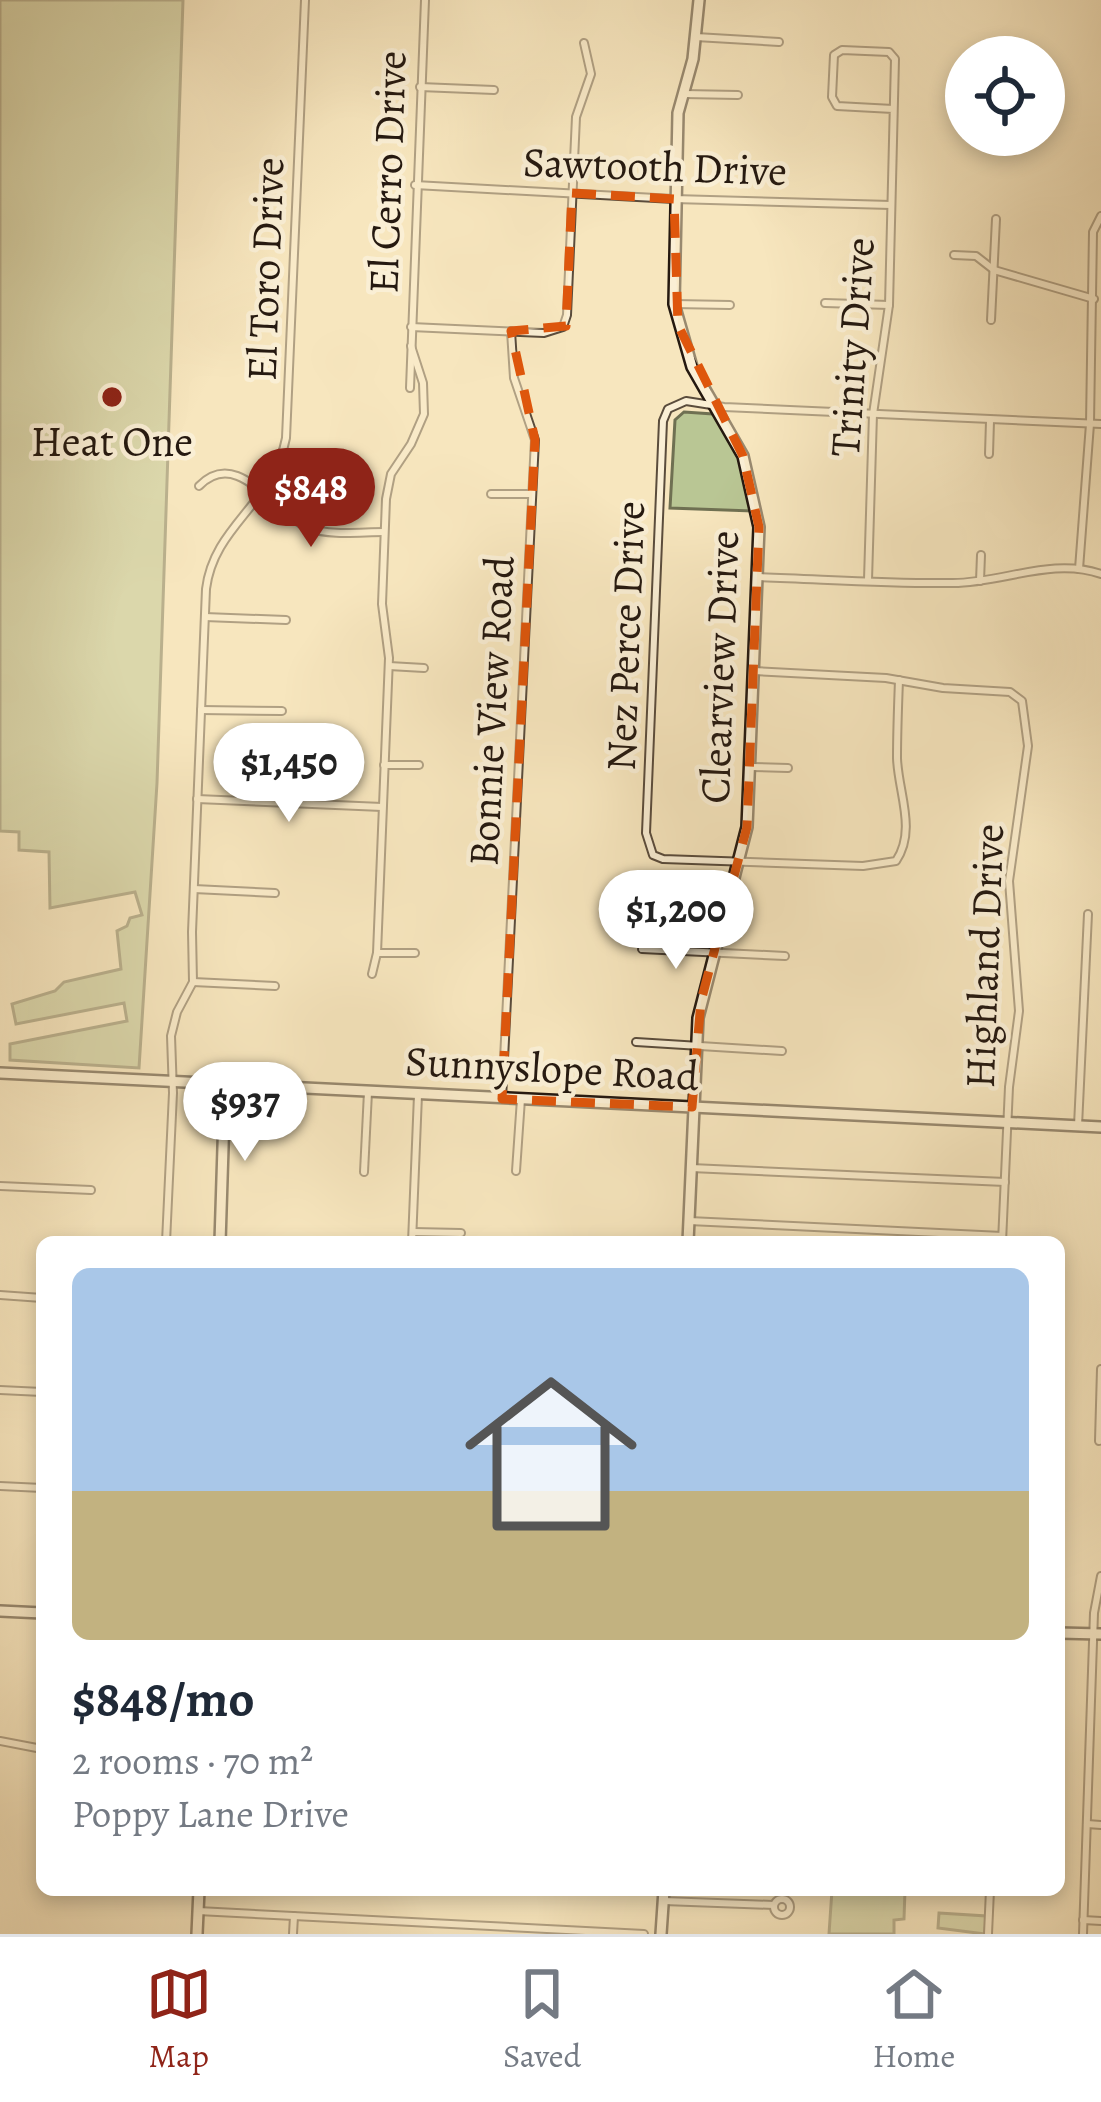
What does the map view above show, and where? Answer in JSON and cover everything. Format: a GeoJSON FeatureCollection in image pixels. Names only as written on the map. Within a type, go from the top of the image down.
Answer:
{"type":"FeatureCollection","features":[{"type":"Feature","properties":{"kind":"street","name":"El Toro Drive"},"geometry":{"type":"LineString","coordinates":[[166,1236],[173,1023],[193,982],[208,578],[214,556],[264,494],[279,467],[290,411],[305,0]]}},
{"type":"Feature","properties":{"kind":"street","name":"El Cerro Drive"},"geometry":{"type":"LineString","coordinates":[[410,388],[424,0]]}},
{"type":"Feature","properties":{"kind":"street","name":"Clearview Drive"},"geometry":{"type":"LineString","coordinates":[[688,1236],[695,1047],[712,953],[747,827],[759,527],[754,494],[736,440],[692,367],[674,304],[681,94],[696,37],[699,0]]}},
{"type":"Feature","properties":{"kind":"street"},"geometry":{"type":"LineString","coordinates":[[696,37],[779,42]]}},
{"type":"Feature","properties":{"kind":"street"},"geometry":{"type":"LineString","coordinates":[[411,327],[544,333],[562,327],[567,315],[576,117],[591,74],[584,43]]}},
{"type":"Feature","properties":{"kind":"street","name":"Trinity Drive"},"geometry":{"type":"LineString","coordinates":[[868,580],[873,414],[889,305],[895,59],[890,52],[842,50],[834,55],[832,97],[836,106],[893,113]]}},
{"type":"Feature","properties":{"kind":"street"},"geometry":{"type":"LineString","coordinates":[[420,87],[494,90]]}},
{"type":"Feature","properties":{"kind":"street"},"geometry":{"type":"LineString","coordinates":[[681,94],[739,95]]}},
{"type":"Feature","properties":{"kind":"street","name":"Sawtooth Drive"},"geometry":{"type":"LineString","coordinates":[[415,185],[892,205]]}},
{"type":"Feature","properties":{"kind":"street"},"geometry":{"type":"LineString","coordinates":[[1079,568],[1097,322],[1093,232],[1101,215]]}},
{"type":"Feature","properties":{"kind":"street"},"geometry":{"type":"LineString","coordinates":[[991,320],[996,219]]}},
{"type":"Feature","properties":{"kind":"street"},"geometry":{"type":"LineString","coordinates":[[954,255],[976,256],[994,270],[1094,299]]}},
{"type":"Feature","properties":{"kind":"street"},"geometry":{"type":"LineString","coordinates":[[825,303],[889,305]]}},
{"type":"Feature","properties":{"kind":"street"},"geometry":{"type":"LineString","coordinates":[[674,304],[730,305]]}},
{"type":"Feature","properties":{"kind":"street","name":"Bonnie View Road"},"geometry":{"type":"LineString","coordinates":[[502,1099],[535,440],[514,378],[511,331]]}},
{"type":"Feature","properties":{"kind":"street","name":"El Cerro Drive"},"geometry":{"type":"LineString","coordinates":[[372,974],[377,953],[388,666],[382,604],[388,482],[424,415],[422,383],[411,346]]}},
{"type":"Feature","properties":{"kind":"street","name":"Nez Perce Drive"},"geometry":{"type":"LineString","coordinates":[[716,406],[676,403],[668,409],[663,424],[646,833],[650,850],[664,859],[739,862]]}},
{"type":"Feature","properties":{"kind":"street"},"geometry":{"type":"LineString","coordinates":[[716,406],[1101,424]]}},
{"type":"Feature","properties":{"kind":"street"},"geometry":{"type":"LineString","coordinates":[[988,454],[989,421]]}},
{"type":"Feature","properties":{"kind":"street"},"geometry":{"type":"LineString","coordinates":[[199,486],[213,473],[227,472],[314,530],[384,532]]}},
{"type":"Feature","properties":{"kind":"street"},"geometry":{"type":"LineString","coordinates":[[491,494],[531,494]]}},
{"type":"Feature","properties":{"kind":"street"},"geometry":{"type":"LineString","coordinates":[[980,581],[981,555]]}},
{"type":"Feature","properties":{"kind":"street"},"geometry":{"type":"LineString","coordinates":[[757,577],[980,581],[1036,570],[1079,568],[1101,574]]}},
{"type":"Feature","properties":{"kind":"street"},"geometry":{"type":"LineString","coordinates":[[205,617],[286,620]]}},
{"type":"Feature","properties":{"kind":"street"},"geometry":{"type":"LineString","coordinates":[[388,666],[424,668]]}},
{"type":"Feature","properties":{"kind":"street"},"geometry":{"type":"LineString","coordinates":[[739,862],[863,866],[893,862],[903,848],[906,822],[897,760],[898,680],[754,671]]}},
{"type":"Feature","properties":{"kind":"street","name":"Highland Drive"},"geometry":{"type":"LineString","coordinates":[[898,680],[1016,694],[1022,701],[1028,734],[1010,860],[1019,1000],[1002,1236]]}},
{"type":"Feature","properties":{"kind":"street"},"geometry":{"type":"LineString","coordinates":[[201,710],[282,711]]}},
{"type":"Feature","properties":{"kind":"street"},"geometry":{"type":"LineString","coordinates":[[384,765],[419,765]]}},
{"type":"Feature","properties":{"kind":"street"},"geometry":{"type":"LineString","coordinates":[[751,767],[788,768]]}},
{"type":"Feature","properties":{"kind":"street"},"geometry":{"type":"LineString","coordinates":[[197,799],[382,807]]}},
{"type":"Feature","properties":{"kind":"street"},"geometry":{"type":"LineString","coordinates":[[194,889],[275,893]]}},
{"type":"Feature","properties":{"kind":"street"},"geometry":{"type":"LineString","coordinates":[[1078,1126],[1088,914]]}},
{"type":"Feature","properties":{"kind":"street"},"geometry":{"type":"LineString","coordinates":[[642,949],[785,956]]}},
{"type":"Feature","properties":{"kind":"street"},"geometry":{"type":"LineString","coordinates":[[377,953],[415,953]]}},
{"type":"Feature","properties":{"kind":"street"},"geometry":{"type":"LineString","coordinates":[[193,982],[275,986]]}},
{"type":"Feature","properties":{"kind":"street"},"geometry":{"type":"LineString","coordinates":[[636,1042],[782,1051]]}},
{"type":"Feature","properties":{"kind":"street","name":"Sunnyslope Road"},"geometry":{"type":"LineString","coordinates":[[0,1073],[1101,1127]]}},
{"type":"Feature","properties":{"kind":"street"},"geometry":{"type":"LineString","coordinates":[[221,1236],[225,1084]]}},
{"type":"Feature","properties":{"kind":"street"},"geometry":{"type":"LineString","coordinates":[[364,1172],[368,1092]]}},
{"type":"Feature","properties":{"kind":"street"},"geometry":{"type":"LineString","coordinates":[[413,1236],[418,1095]]}},
{"type":"Feature","properties":{"kind":"street"},"geometry":{"type":"LineString","coordinates":[[516,1172],[521,1099]]}},
{"type":"Feature","properties":{"kind":"street"},"geometry":{"type":"LineString","coordinates":[[691,1168],[1006,1182]]}},
{"type":"Feature","properties":{"kind":"street"},"geometry":{"type":"LineString","coordinates":[[0,1186],[91,1190]]}},
{"type":"Feature","properties":{"kind":"street"},"geometry":{"type":"LineString","coordinates":[[688,1221],[950,1236]]}},
{"type":"Feature","properties":{"kind":"street"},"geometry":{"type":"LineString","coordinates":[[425,1236],[461,1233]]}},
{"type":"Feature","properties":{"kind":"street"},"geometry":{"type":"LineString","coordinates":[[0,1295],[36,1298]]}},
{"type":"Feature","properties":{"kind":"street"},"geometry":{"type":"LineString","coordinates":[[1099,1441],[1101,1369]]}},
{"type":"Feature","properties":{"kind":"street"},"geometry":{"type":"LineString","coordinates":[[0,1390],[36,1392]]}},
{"type":"Feature","properties":{"kind":"street"},"geometry":{"type":"LineString","coordinates":[[0,1486],[36,1487]]}},
{"type":"Feature","properties":{"kind":"street"},"geometry":{"type":"LineString","coordinates":[[1083,1934],[1101,1576]]}},
{"type":"Feature","properties":{"kind":"street"},"geometry":{"type":"LineString","coordinates":[[0,1611],[36,1613]]}},
{"type":"Feature","properties":{"kind":"street"},"geometry":{"type":"LineString","coordinates":[[1065,1633],[1097,1634]]}},
{"type":"Feature","properties":{"kind":"street"},"geometry":{"type":"LineString","coordinates":[[1090,1729],[1101,1729]]}},
{"type":"Feature","properties":{"kind":"street"},"geometry":{"type":"LineString","coordinates":[[0,1741],[36,1748]]}},
{"type":"Feature","properties":{"kind":"street"},"geometry":{"type":"LineString","coordinates":[[1087,1824],[1101,1825]]}},
{"type":"Feature","properties":{"kind":"street"},"geometry":{"type":"LineString","coordinates":[[197,1934],[199,1896]]}},
{"type":"Feature","properties":{"kind":"street"},"geometry":{"type":"LineString","coordinates":[[661,1934],[663,1896]]}},
{"type":"Feature","properties":{"kind":"street"},"geometry":{"type":"LineString","coordinates":[[674,1896],[774,1905]]}},
{"type":"Feature","properties":{"kind":"street"},"geometry":{"type":"LineString","coordinates":[[988,1934],[989,1896]]}},
{"type":"Feature","properties":{"kind":"street"},"geometry":{"type":"LineString","coordinates":[[198,1911],[644,1934]]}},
{"type":"Feature","properties":{"kind":"street"},"geometry":{"type":"LineString","coordinates":[[293,1934],[294,1916]]}},
{"type":"Feature","properties":{"kind":"street"},"geometry":{"type":"LineString","coordinates":[[1083,1920],[1101,1921]]}},
{"type":"Feature","properties":{"kind":"highlighted area"},"geometry":{"type":"Polygon","coordinates":[[[572,193],[674,199],[678,325],[743,456],[759,527],[747,827],[701,1001],[692,1107],[502,1099],[535,440],[511,331],[566,326],[572,193]]]}},
{"type":"Feature","properties":{"kind":"green space"},"geometry":{"type":"Polygon","coordinates":[[[0,0],[183,0],[157,783],[139,1068],[10,1060],[10,1044],[127,1021],[124,1003],[16,1024],[12,1004],[55,991],[64,982],[121,969],[117,931],[130,918],[142,915],[135,892],[50,908],[49,852],[19,850],[19,832],[0,831],[0,0]]]}},
{"type":"Feature","properties":{"kind":"green space"},"geometry":{"type":"Polygon","coordinates":[[[684,412],[713,414],[721,425],[740,460],[752,511],[670,508],[675,420],[684,412]]]}},
{"type":"Feature","properties":{"kind":"green space"},"geometry":{"type":"Polygon","coordinates":[[[832,1896],[905,1896],[904,1919],[894,1920],[894,1934],[829,1934],[832,1896]]]}},
{"type":"Feature","properties":{"kind":"green space"},"geometry":{"type":"Polygon","coordinates":[[[939,1913],[986,1916],[985,1934],[938,1928],[939,1913]]]}},
{"type":"Feature","properties":{"kind":"place","name":"Heat One"},"geometry":{"type":"Point","coordinates":[112,397]}}]}
